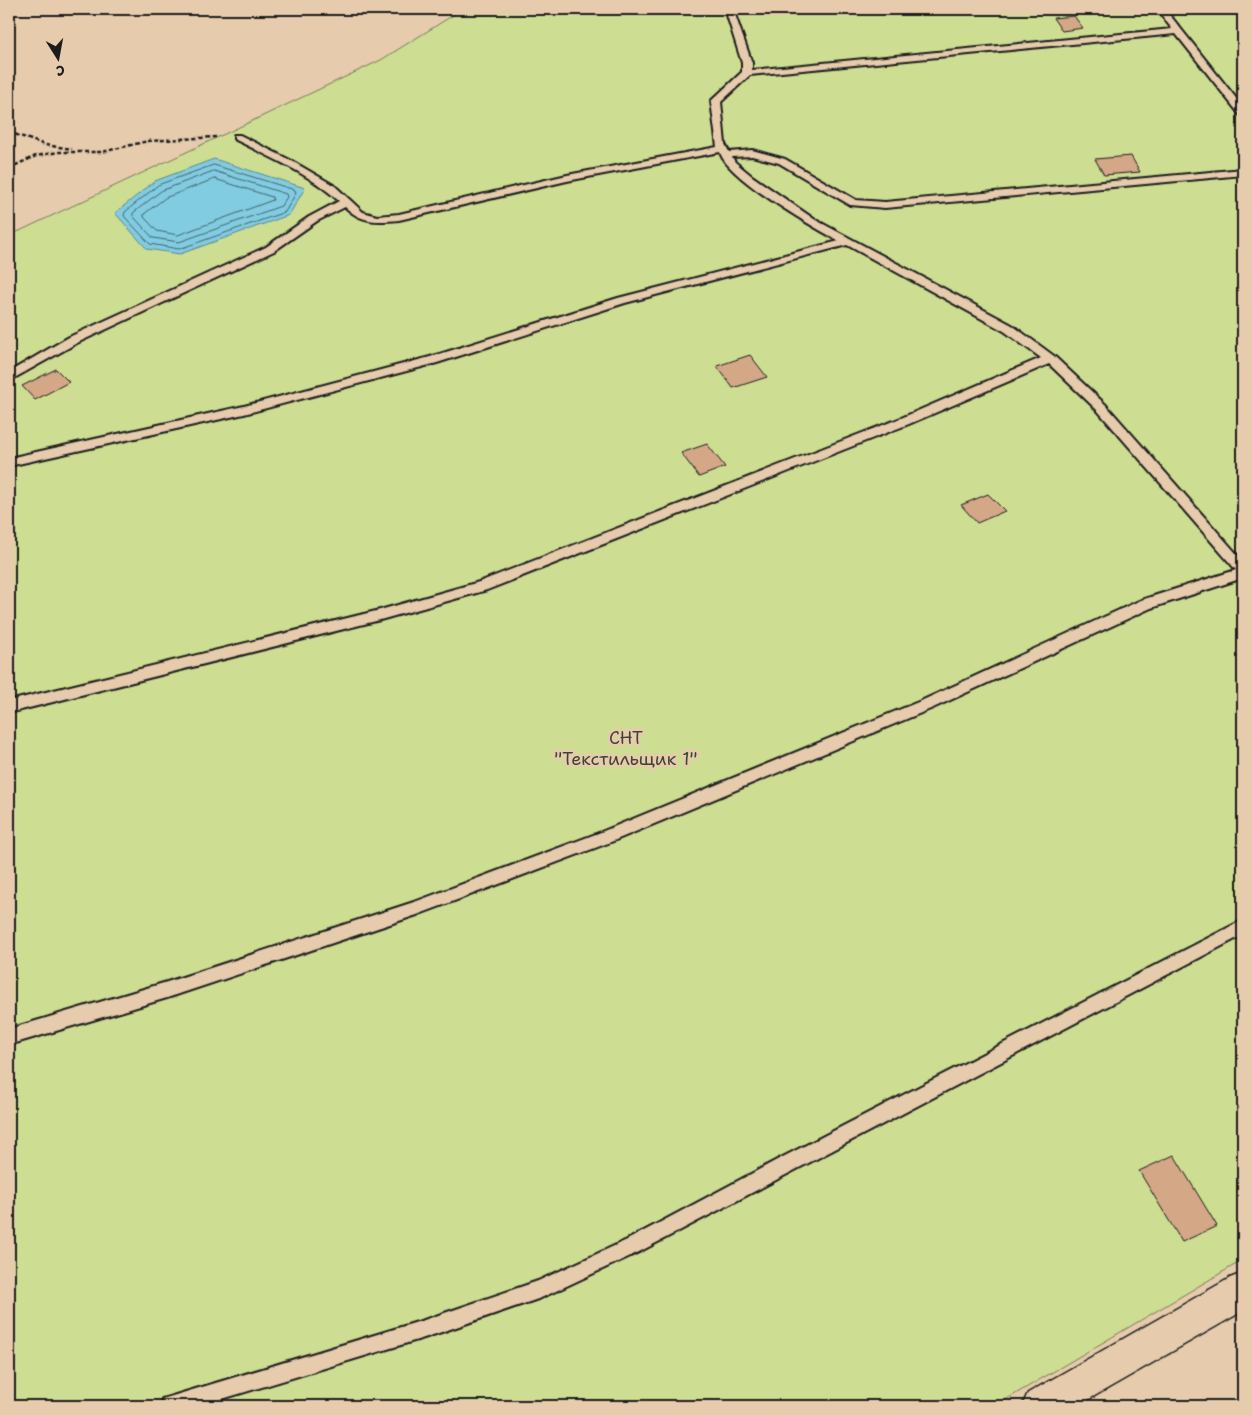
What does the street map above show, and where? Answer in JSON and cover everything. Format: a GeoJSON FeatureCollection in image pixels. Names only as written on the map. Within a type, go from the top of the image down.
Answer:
{"type":"FeatureCollection","features":[{"type":"Feature","properties":{"kind":"street"},"geometry":{"type":"LineString","coordinates":[[1041,1406],[1243,1292]]}},
{"type":"Feature","properties":{"kind":"lane"},"geometry":{"type":"LineString","coordinates":[[729,9],[747,63],[747,73]]}},
{"type":"Feature","properties":{"kind":"lane"},"geometry":{"type":"LineString","coordinates":[[1161,9],[1243,113]]}},
{"type":"Feature","properties":{"kind":"lane"},"geometry":{"type":"LineString","coordinates":[[1178,30],[747,73],[716,101],[723,152],[731,164],[748,178],[810,220],[846,242],[1008,328],[1050,359],[1102,408],[1243,569]]}},
{"type":"Feature","properties":{"kind":"lane"},"geometry":{"type":"LineString","coordinates":[[237,137],[289,163],[331,188],[344,203],[358,214],[377,218],[399,217],[567,178],[723,152],[752,153],[782,161],[854,203],[885,205],[1243,172]]}},
{"type":"Feature","properties":{"kind":"lane"},"geometry":{"type":"LineString","coordinates":[[9,377],[73,340],[270,249],[313,219],[344,203]]}},
{"type":"Feature","properties":{"kind":"lane"},"geometry":{"type":"LineString","coordinates":[[9,462],[244,410],[424,362],[622,300],[846,242]]}},
{"type":"Feature","properties":{"kind":"lane"},"geometry":{"type":"LineString","coordinates":[[9,707],[380,615],[482,586],[905,421],[1050,359]]}},
{"type":"Feature","properties":{"kind":"lane"},"geometry":{"type":"LineString","coordinates":[[9,1037],[167,990],[426,905],[606,837],[919,708],[1146,604],[1243,573]]}},
{"type":"Feature","properties":{"kind":"lane"},"geometry":{"type":"LineString","coordinates":[[169,1406],[424,1329],[541,1289],[633,1246],[1243,927]]}},
{"type":"Feature","properties":{"kind":"path"},"geometry":{"type":"LineString","coordinates":[[9,132],[45,145],[80,151]]}},
{"type":"Feature","properties":{"kind":"path"},"geometry":{"type":"LineString","coordinates":[[9,168],[36,156],[58,152],[102,152],[148,141],[178,138],[237,137]]}},
{"type":"Feature","properties":{"kind":"green space","name":"СНТ \"Текстильщик 1\""},"geometry":{"type":"Polygon","coordinates":[[[463,9],[1243,9],[1243,1260],[995,1406],[9,1406],[9,236],[381,60],[463,9]]]}},
{"type":"Feature","properties":{"kind":"water"},"geometry":{"type":"Polygon","coordinates":[[[214,159],[305,188],[289,215],[180,254],[147,249],[115,213],[155,181],[214,159]]]}},
{"type":"Feature","properties":{"kind":"building"},"geometry":{"type":"Polygon","coordinates":[[[1074,16],[1083,28],[1062,31],[1053,18],[1074,16]]]}},
{"type":"Feature","properties":{"kind":"building"},"geometry":{"type":"Polygon","coordinates":[[[1131,156],[1140,172],[1104,175],[1095,159],[1131,156]]]}},
{"type":"Feature","properties":{"kind":"building"},"geometry":{"type":"Polygon","coordinates":[[[750,355],[767,377],[733,388],[717,366],[750,355]]]}},
{"type":"Feature","properties":{"kind":"building"},"geometry":{"type":"Polygon","coordinates":[[[56,369],[69,382],[35,400],[22,386],[56,369]]]}},
{"type":"Feature","properties":{"kind":"building"},"geometry":{"type":"Polygon","coordinates":[[[707,444],[725,467],[699,477],[681,453],[707,444]]]}},
{"type":"Feature","properties":{"kind":"building"},"geometry":{"type":"Polygon","coordinates":[[[988,494],[1005,511],[977,523],[961,505],[988,494]]]}},
{"type":"Feature","properties":{"kind":"building"},"geometry":{"type":"Polygon","coordinates":[[[1174,1155],[1217,1226],[1182,1242],[1139,1171],[1174,1155]]]}}]}
